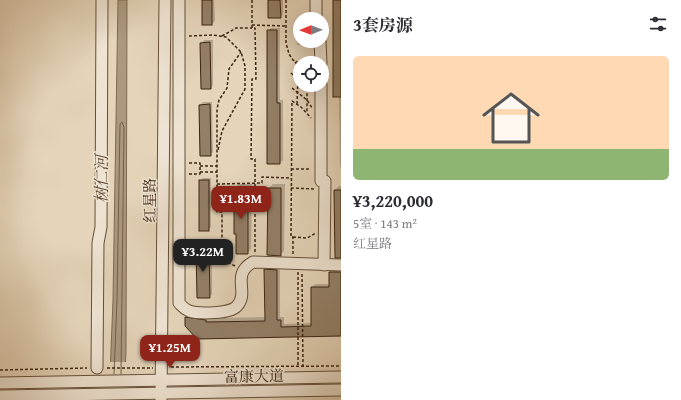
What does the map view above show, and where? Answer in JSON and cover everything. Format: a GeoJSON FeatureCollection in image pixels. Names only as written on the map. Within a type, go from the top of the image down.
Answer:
{"type":"FeatureCollection","features":[{"type":"Feature","properties":{"kind":"street"},"geometry":{"type":"LineString","coordinates":[[97,368],[98,243],[101,227],[102,0]]}},
{"type":"Feature","properties":{"kind":"street","name":"红星路"},"geometry":{"type":"LineString","coordinates":[[161,396],[165,0]]}},
{"type":"Feature","properties":{"kind":"street"},"geometry":{"type":"LineString","coordinates":[[179,0],[179,303],[183,308],[194,312],[225,312],[235,309],[239,305],[241,299],[241,274],[245,267],[256,262],[341,265]]}},
{"type":"Feature","properties":{"kind":"street"},"geometry":{"type":"LineString","coordinates":[[316,0],[316,12]]}},
{"type":"Feature","properties":{"kind":"street"},"geometry":{"type":"LineString","coordinates":[[321,92],[321,181],[324,181],[324,265]]}},
{"type":"Feature","properties":{"kind":"street","name":"富康大道"},"geometry":{"type":"LineString","coordinates":[[0,383],[341,377]]}},
{"type":"Feature","properties":{"kind":"street"},"geometry":{"type":"LineString","coordinates":[[284,378],[284,395]]}},
{"type":"Feature","properties":{"kind":"street","name":"富康大道"},"geometry":{"type":"LineString","coordinates":[[0,396],[62,394],[161,396],[284,395],[341,390]]}},
{"type":"Feature","properties":{"kind":"street"},"geometry":{"type":"LineString","coordinates":[[41,400],[62,394]]}},
{"type":"Feature","properties":{"kind":"path"},"geometry":{"type":"LineString","coordinates":[[252,0],[252,28],[255,28],[256,79],[252,79],[251,159],[255,159],[256,262]]}},
{"type":"Feature","properties":{"kind":"path"},"geometry":{"type":"LineString","coordinates":[[286,0],[287,48],[293,60]]}},
{"type":"Feature","properties":{"kind":"path"},"geometry":{"type":"LineString","coordinates":[[252,25],[286,26]]}},
{"type":"Feature","properties":{"kind":"path"},"geometry":{"type":"LineString","coordinates":[[179,36],[222,36],[236,28],[255,28]]}},
{"type":"Feature","properties":{"kind":"path"},"geometry":{"type":"LineString","coordinates":[[217,154],[222,131],[245,89],[245,72],[241,52],[234,44],[222,36]]}},
{"type":"Feature","properties":{"kind":"path"},"geometry":{"type":"LineString","coordinates":[[241,52],[228,69],[227,88],[219,100],[217,109],[217,212],[222,212],[222,254],[227,262],[234,266],[245,267]]}},
{"type":"Feature","properties":{"kind":"path"},"geometry":{"type":"LineString","coordinates":[[296,92],[297,104]]}},
{"type":"Feature","properties":{"kind":"path"},"geometry":{"type":"LineString","coordinates":[[297,92],[307,100],[314,111]]}},
{"type":"Feature","properties":{"kind":"path"},"geometry":{"type":"LineString","coordinates":[[307,92],[307,113]]}},
{"type":"Feature","properties":{"kind":"path"},"geometry":{"type":"LineString","coordinates":[[301,378],[298,264],[293,237],[291,237],[292,101],[311,118],[315,115],[321,128]]}},
{"type":"Feature","properties":{"kind":"path"},"geometry":{"type":"LineString","coordinates":[[189,163],[200,163],[200,166],[217,166]]}},
{"type":"Feature","properties":{"kind":"path"},"geometry":{"type":"LineString","coordinates":[[200,166],[200,172]]}},
{"type":"Feature","properties":{"kind":"path"},"geometry":{"type":"LineString","coordinates":[[291,169],[321,169]]}},
{"type":"Feature","properties":{"kind":"path"},"geometry":{"type":"LineString","coordinates":[[189,174],[200,174],[200,172],[217,172]]}},
{"type":"Feature","properties":{"kind":"path"},"geometry":{"type":"LineString","coordinates":[[217,184],[262,183],[262,177],[291,178]]}},
{"type":"Feature","properties":{"kind":"path"},"geometry":{"type":"LineString","coordinates":[[291,188],[324,189]]}},
{"type":"Feature","properties":{"kind":"path"},"geometry":{"type":"LineString","coordinates":[[293,237],[307,238],[324,229]]}},
{"type":"Feature","properties":{"kind":"path"},"geometry":{"type":"LineString","coordinates":[[298,264],[301,378]]}},
{"type":"Feature","properties":{"kind":"water"},"geometry":{"type":"Polygon","coordinates":[[[118,0],[127,0],[126,350],[124,400],[109,400],[113,300],[118,0]]]}},
{"type":"Feature","properties":{"kind":"pier"},"geometry":{"type":"Polygon","coordinates":[[[108,362],[127,362],[126,400],[107,400],[108,362]]]}},
{"type":"Feature","properties":{"kind":"building"},"geometry":{"type":"Polygon","coordinates":[[[202,0],[212,0],[212,25],[202,25],[202,0]]]}},
{"type":"Feature","properties":{"kind":"building"},"geometry":{"type":"Polygon","coordinates":[[[268,0],[280,0],[281,18],[268,18],[268,0]]]}},
{"type":"Feature","properties":{"kind":"building"},"geometry":{"type":"Polygon","coordinates":[[[333,0],[341,0],[341,97],[333,97],[333,0]]]}},
{"type":"Feature","properties":{"kind":"building"},"geometry":{"type":"Polygon","coordinates":[[[267,30],[277,30],[277,103],[280,103],[280,164],[267,164],[267,30]]]}},
{"type":"Feature","properties":{"kind":"building"},"geometry":{"type":"Polygon","coordinates":[[[210,42],[211,89],[201,89],[200,43],[210,42]]]}},
{"type":"Feature","properties":{"kind":"building"},"geometry":{"type":"Polygon","coordinates":[[[210,104],[211,156],[200,156],[199,105],[210,104]]]}},
{"type":"Feature","properties":{"kind":"building"},"geometry":{"type":"Polygon","coordinates":[[[199,180],[209,180],[209,231],[199,231],[199,180]]]}},
{"type":"Feature","properties":{"kind":"building"},"geometry":{"type":"Polygon","coordinates":[[[234,188],[248,188],[248,254],[236,254],[236,234],[234,234],[234,188]]]}},
{"type":"Feature","properties":{"kind":"building"},"geometry":{"type":"Polygon","coordinates":[[[268,188],[281,188],[281,256],[267,255],[268,188]]]}},
{"type":"Feature","properties":{"kind":"building"},"geometry":{"type":"Polygon","coordinates":[[[334,190],[341,190],[341,258],[335,258],[334,190]]]}},
{"type":"Feature","properties":{"kind":"building"},"geometry":{"type":"Polygon","coordinates":[[[209,248],[210,298],[197,298],[196,249],[209,248]]]}},
{"type":"Feature","properties":{"kind":"building"},"geometry":{"type":"Polygon","coordinates":[[[264,269],[277,270],[277,320],[281,320],[281,327],[311,326],[311,287],[329,287],[329,272],[341,272],[341,336],[197,339],[185,326],[185,317],[206,320],[206,322],[265,321],[264,269]]]}},
{"type":"Feature","properties":{"kind":"water label","name":"树仁河"},"geometry":{"type":"Point","coordinates":[101,179]}}]}
